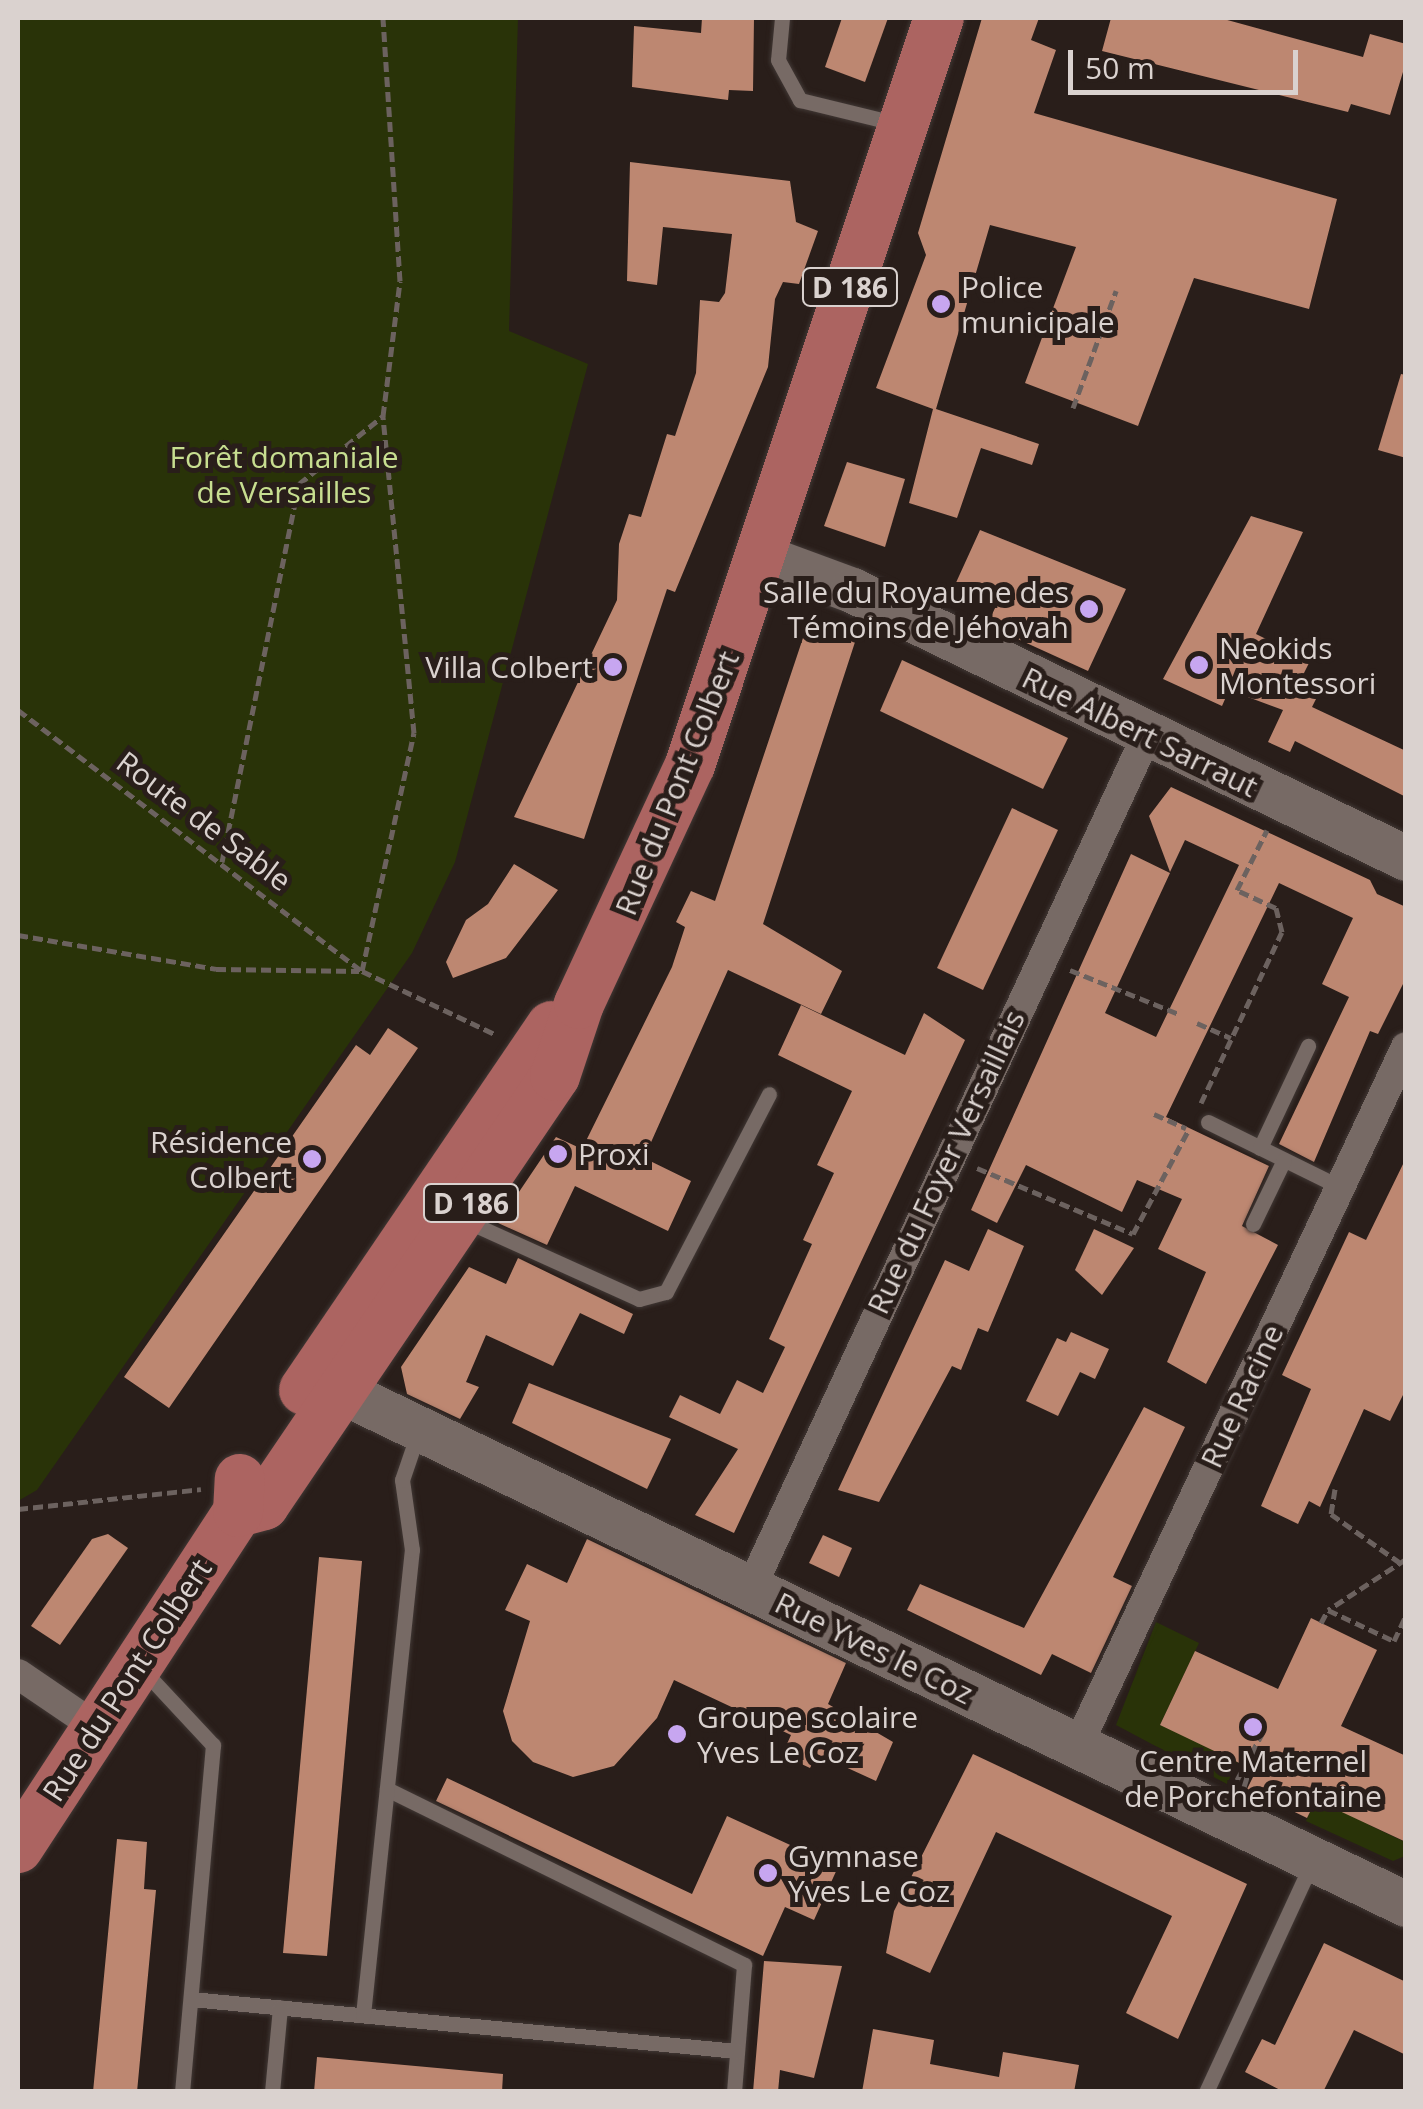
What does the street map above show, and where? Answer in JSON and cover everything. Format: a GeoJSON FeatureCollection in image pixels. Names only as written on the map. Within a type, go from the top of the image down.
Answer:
{"type":"FeatureCollection","features":[{"type":"Feature","properties":{"kind":"main road","name":"D 186"},"geometry":{"type":"LineString","coordinates":[[766,558],[939,18]]}},
{"type":"Feature","properties":{"kind":"main road","name":"Rue Albert Sarraut"},"geometry":{"type":"LineString","coordinates":[[766,558],[852,590],[1146,737],[1406,858]]}},
{"type":"Feature","properties":{"kind":"main road","name":"Rue du Pont Colbert"},"geometry":{"type":"LineString","coordinates":[[18,1848],[238,1512],[239,1480],[328,1384],[461,1218],[555,1076],[579,1004],[678,797],[766,558]]}},
{"type":"Feature","properties":{"kind":"main road","name":"Rue du Pont Colbert"},"geometry":{"type":"LineString","coordinates":[[328,1384],[530,1054],[579,1004]]}},
{"type":"Feature","properties":{"kind":"main road","name":"Rue Yves le Coz"},"geometry":{"type":"LineString","coordinates":[[328,1384],[1406,1904]]}},
{"type":"Feature","properties":{"kind":"street","name":"Rue du Foyer Versaillais"},"geometry":{"type":"LineString","coordinates":[[751,1588],[1040,955],[1146,737]]}},
{"type":"Feature","properties":{"kind":"street","name":"Rue Racine"},"geometry":{"type":"LineString","coordinates":[[1078,1745],[1406,1047]]}},
{"type":"Feature","properties":{"kind":"street"},"geometry":{"type":"LineString","coordinates":[[18,1674],[96,1727]]}},
{"type":"Feature","properties":{"kind":"lane"},"geometry":{"type":"LineString","coordinates":[[782,18],[778,60],[800,100],[903,125]]}},
{"type":"Feature","properties":{"kind":"lane"},"geometry":{"type":"LineString","coordinates":[[1260,1148],[1308,1046]]}},
{"type":"Feature","properties":{"kind":"lane"},"geometry":{"type":"LineString","coordinates":[[461,1218],[638,1299],[666,1292],[770,1094]]}},
{"type":"Feature","properties":{"kind":"lane"},"geometry":{"type":"LineString","coordinates":[[1208,1122],[1340,1187]]}},
{"type":"Feature","properties":{"kind":"lane"},"geometry":{"type":"LineString","coordinates":[[1253,1224],[1284,1160]]}},
{"type":"Feature","properties":{"kind":"lane"},"geometry":{"type":"LineString","coordinates":[[363,2015],[412,1550],[402,1480],[420,1430]]}},
{"type":"Feature","properties":{"kind":"lane"},"geometry":{"type":"LineString","coordinates":[[136,1664],[203,1724],[213,1744],[182,2092]]}},
{"type":"Feature","properties":{"kind":"lane"},"geometry":{"type":"LineString","coordinates":[[387,1789],[744,1966],[734,2092]]}},
{"type":"Feature","properties":{"kind":"lane"},"geometry":{"type":"LineString","coordinates":[[1206,2092],[1314,1860]]}},
{"type":"Feature","properties":{"kind":"lane"},"geometry":{"type":"LineString","coordinates":[[191,1999],[737,2051]]}},
{"type":"Feature","properties":{"kind":"lane"},"geometry":{"type":"LineString","coordinates":[[272,2092],[280,2007]]}},
{"type":"Feature","properties":{"kind":"path"},"geometry":{"type":"LineString","coordinates":[[18,935],[216,969],[362,970],[414,733],[383,416],[400,281],[383,18]]}},
{"type":"Feature","properties":{"kind":"path"},"geometry":{"type":"LineString","coordinates":[[1073,408],[1116,290]]}},
{"type":"Feature","properties":{"kind":"path"},"geometry":{"type":"LineString","coordinates":[[222,862],[298,484],[383,416]]}},
{"type":"Feature","properties":{"kind":"path","name":"Route de Sable"},"geometry":{"type":"LineString","coordinates":[[18,710],[362,970],[530,1054]]}},
{"type":"Feature","properties":{"kind":"path"},"geometry":{"type":"LineString","coordinates":[[950,1156],[1133,1234],[1189,1130],[1282,932],[1276,908],[1237,890],[1281,800]]}},
{"type":"Feature","properties":{"kind":"path"},"geometry":{"type":"LineString","coordinates":[[1040,955],[1179,1014]]}},
{"type":"Feature","properties":{"kind":"path"},"geometry":{"type":"LineString","coordinates":[[1197,1023],[1231,1038]]}},
{"type":"Feature","properties":{"kind":"path"},"geometry":{"type":"LineString","coordinates":[[1154,1114],[1189,1130]]}},
{"type":"Feature","properties":{"kind":"path"},"geometry":{"type":"LineString","coordinates":[[1406,1438],[1406,1536]]}},
{"type":"Feature","properties":{"kind":"path"},"geometry":{"type":"LineString","coordinates":[[18,1508],[194,1484],[238,1512]]}},
{"type":"Feature","properties":{"kind":"path"},"geometry":{"type":"LineString","coordinates":[[1321,1623],[1328,1610],[1402,1561],[1330,1514],[1335,1489]]}},
{"type":"Feature","properties":{"kind":"path"},"geometry":{"type":"LineString","coordinates":[[1328,1610],[1394,1641],[1405,1619]]}},
{"type":"Feature","properties":{"kind":"path"},"geometry":{"type":"LineString","coordinates":[[1238,1777],[1262,1734]]}},
{"type":"Feature","properties":{"kind":"path"},"geometry":{"type":"LineString","coordinates":[[1254,1750],[1243,1789],[1258,1796]]}},
{"type":"Feature","properties":{"kind":"green space","name":"Forêt domaniale de Versailles"},"geometry":{"type":"Polygon","coordinates":[[[18,18],[518,18],[509,331],[588,364],[455,862],[412,953],[37,1490],[18,1501],[18,18]]]}},
{"type":"Feature","properties":{"kind":"green space"},"geometry":{"type":"Polygon","coordinates":[[[1156,1622],[1199,1643],[1160,1725],[1207,1737],[1204,1746],[1237,1762],[1227,1784],[1116,1725],[1156,1622]]]}},
{"type":"Feature","properties":{"kind":"green space"},"geometry":{"type":"Polygon","coordinates":[[[1331,1767],[1369,1825],[1405,1842],[1405,1856],[1393,1861],[1306,1821],[1331,1767]]]}},
{"type":"Feature","properties":{"kind":"building"},"geometry":{"type":"Polygon","coordinates":[[[702,18],[754,18],[753,91],[729,90],[728,100],[632,87],[634,26],[701,33],[702,18]]]}},
{"type":"Feature","properties":{"kind":"building"},"geometry":{"type":"Polygon","coordinates":[[[842,18],[888,18],[865,82],[825,67],[842,18]]]}},
{"type":"Feature","properties":{"kind":"building"},"geometry":{"type":"Polygon","coordinates":[[[982,18],[1039,18],[1031,40],[1056,50],[1034,113],[1337,199],[1309,309],[1194,278],[1138,426],[1025,383],[1076,247],[990,225],[936,409],[1039,444],[1032,465],[981,448],[957,518],[909,503],[933,409],[876,388],[926,255],[918,233],[982,18]]]}},
{"type":"Feature","properties":{"kind":"building"},"geometry":{"type":"Polygon","coordinates":[[[1111,18],[1220,18],[1363,57],[1370,34],[1406,44],[1406,62],[1390,115],[1351,104],[1348,112],[1102,51],[1111,18]]]}},
{"type":"Feature","properties":{"kind":"building"},"geometry":{"type":"Polygon","coordinates":[[[630,162],[790,181],[796,222],[818,231],[799,284],[783,282],[775,299],[768,367],[675,592],[667,589],[584,839],[514,817],[617,600],[619,544],[629,514],[641,517],[667,434],[675,436],[696,373],[700,300],[719,302],[725,293],[732,234],[663,227],[657,285],[627,281],[630,162]]]}},
{"type":"Feature","properties":{"kind":"building"},"geometry":{"type":"Polygon","coordinates":[[[1401,374],[1406,375],[1406,458],[1378,450],[1401,374]]]}},
{"type":"Feature","properties":{"kind":"building"},"geometry":{"type":"Polygon","coordinates":[[[847,462],[905,479],[885,547],[824,526],[847,462]]]}},
{"type":"Feature","properties":{"kind":"building"},"geometry":{"type":"Polygon","coordinates":[[[1251,516],[1303,532],[1256,634],[1310,661],[1301,679],[1321,689],[1312,707],[1406,751],[1406,797],[1295,741],[1290,752],[1268,742],[1283,710],[1229,690],[1222,706],[1163,679],[1251,516]]]}},
{"type":"Feature","properties":{"kind":"building"},"geometry":{"type":"Polygon","coordinates":[[[980,530],[1126,589],[1088,671],[987,625],[996,606],[954,587],[980,530]]]}},
{"type":"Feature","properties":{"kind":"building"},"geometry":{"type":"Polygon","coordinates":[[[808,623],[856,639],[763,924],[842,971],[821,1014],[728,970],[644,1158],[691,1181],[668,1231],[575,1186],[547,1245],[498,1223],[556,1137],[582,1149],[672,967],[685,927],[676,922],[691,891],[715,901],[808,623]]]}},
{"type":"Feature","properties":{"kind":"building"},"geometry":{"type":"Polygon","coordinates":[[[902,660],[1068,738],[1043,789],[880,711],[902,660]]]}},
{"type":"Feature","properties":{"kind":"building"},"geometry":{"type":"Polygon","coordinates":[[[1171,787],[1370,880],[1377,894],[1406,907],[1406,978],[1378,1034],[1370,1031],[1314,1162],[1279,1144],[1349,997],[1322,984],[1353,918],[1279,883],[1166,1117],[1269,1166],[1242,1226],[1278,1245],[1206,1384],[1167,1362],[1206,1272],[1158,1249],[1182,1199],[1137,1180],[1122,1212],[1026,1165],[997,1223],[971,1210],[1131,854],[1170,873],[1105,1013],[1156,1037],[1239,865],[1185,840],[1170,872],[1149,816],[1171,787]]]}},
{"type":"Feature","properties":{"kind":"building"},"geometry":{"type":"Polygon","coordinates":[[[1012,808],[1058,830],[983,990],[937,968],[1012,808]]]}},
{"type":"Feature","properties":{"kind":"building"},"geometry":{"type":"Polygon","coordinates":[[[514,864],[558,890],[506,958],[453,978],[446,962],[466,920],[488,904],[514,864]]]}},
{"type":"Feature","properties":{"kind":"building"},"geometry":{"type":"Polygon","coordinates":[[[801,1005],[905,1055],[924,1013],[965,1040],[734,1533],[695,1515],[738,1449],[669,1417],[680,1395],[720,1414],[737,1380],[763,1393],[785,1347],[769,1339],[812,1244],[803,1240],[834,1173],[817,1165],[852,1091],[778,1055],[801,1005]]]}},
{"type":"Feature","properties":{"kind":"building","name":"Résidence Colbert"},"geometry":{"type":"Polygon","coordinates":[[[388,1028],[418,1048],[169,1408],[124,1377],[356,1045],[370,1055],[388,1028]]]}},
{"type":"Feature","properties":{"kind":"building"},"geometry":{"type":"Polygon","coordinates":[[[1406,1158],[1406,1389],[1390,1421],[1364,1409],[1320,1507],[1309,1501],[1298,1524],[1261,1506],[1311,1389],[1282,1375],[1349,1232],[1366,1240],[1406,1158]]]}},
{"type":"Feature","properties":{"kind":"building"},"geometry":{"type":"Polygon","coordinates":[[[988,1229],[1024,1246],[988,1332],[978,1328],[961,1370],[952,1366],[879,1502],[838,1490],[945,1260],[969,1271],[988,1229]]]}},
{"type":"Feature","properties":{"kind":"building"},"geometry":{"type":"Polygon","coordinates":[[[1094,1229],[1134,1248],[1102,1295],[1075,1270],[1094,1229]]]}},
{"type":"Feature","properties":{"kind":"building"},"geometry":{"type":"Polygon","coordinates":[[[518,1258],[633,1314],[624,1334],[580,1313],[553,1366],[486,1335],[466,1382],[479,1387],[460,1419],[407,1394],[401,1367],[469,1267],[506,1284],[518,1258]]]}},
{"type":"Feature","properties":{"kind":"building"},"geometry":{"type":"Polygon","coordinates":[[[1071,1332],[1109,1349],[1095,1379],[1080,1372],[1058,1416],[1026,1401],[1057,1338],[1066,1342],[1071,1332]]]}},
{"type":"Feature","properties":{"kind":"building"},"geometry":{"type":"Polygon","coordinates":[[[529,1383],[671,1439],[647,1489],[512,1423],[529,1383]]]}},
{"type":"Feature","properties":{"kind":"building"},"geometry":{"type":"Polygon","coordinates":[[[1144,1407],[1185,1427],[1113,1577],[1132,1586],[1091,1673],[1052,1654],[1041,1675],[907,1610],[920,1584],[1024,1628],[1144,1407]]]}},
{"type":"Feature","properties":{"kind":"building"},"geometry":{"type":"Polygon","coordinates":[[[108,1534],[128,1548],[60,1645],[31,1626],[92,1539],[108,1534]]]}},
{"type":"Feature","properties":{"kind":"building"},"geometry":{"type":"Polygon","coordinates":[[[823,1535],[852,1548],[839,1577],[809,1563],[823,1535]]]}},
{"type":"Feature","properties":{"kind":"building"},"geometry":{"type":"Polygon","coordinates":[[[587,1539],[846,1663],[828,1704],[893,1742],[876,1781],[817,1754],[810,1768],[782,1755],[791,1735],[674,1680],[657,1718],[614,1766],[573,1777],[533,1762],[512,1741],[503,1711],[530,1621],[505,1610],[527,1564],[567,1583],[587,1539]]]}},
{"type":"Feature","properties":{"kind":"building"},"geometry":{"type":"Polygon","coordinates":[[[319,1557],[362,1561],[327,1956],[283,1953],[319,1557]]]}},
{"type":"Feature","properties":{"kind":"building","name":"Centre Maternel de Porchefontaine"},"geometry":{"type":"Polygon","coordinates":[[[1311,1618],[1377,1650],[1341,1726],[1406,1756],[1406,1842],[1316,1800],[1307,1818],[1247,1789],[1256,1771],[1160,1725],[1195,1651],[1278,1689],[1311,1618]]]}},
{"type":"Feature","properties":{"kind":"building"},"geometry":{"type":"Polygon","coordinates":[[[973,1754],[1247,1884],[1178,2039],[1126,2013],[1172,1916],[996,1832],[930,1973],[886,1953],[894,1911],[973,1754]]]}},
{"type":"Feature","properties":{"kind":"building"},"geometry":{"type":"Polygon","coordinates":[[[447,1778],[692,1894],[727,1816],[838,1867],[814,1920],[785,1907],[763,1956],[436,1801],[447,1778]]]}},
{"type":"Feature","properties":{"kind":"building"},"geometry":{"type":"Polygon","coordinates":[[[117,1839],[147,1842],[144,1889],[156,1890],[137,2092],[93,2092],[117,1839]]]}},
{"type":"Feature","properties":{"kind":"building"},"geometry":{"type":"Polygon","coordinates":[[[1324,1943],[1406,1982],[1406,2055],[1354,2030],[1323,2092],[1284,2092],[1245,2072],[1262,2039],[1275,2045],[1324,1943]]]}},
{"type":"Feature","properties":{"kind":"building"},"geometry":{"type":"Polygon","coordinates":[[[764,1961],[842,1966],[814,2078],[780,2070],[778,2092],[753,2092],[764,1961]]]}},
{"type":"Feature","properties":{"kind":"building"},"geometry":{"type":"Polygon","coordinates":[[[873,2029],[934,2040],[930,2064],[999,2077],[1003,2052],[1079,2065],[1074,2092],[862,2092],[873,2029]]]}},
{"type":"Feature","properties":{"kind":"building"},"geometry":{"type":"Polygon","coordinates":[[[317,2057],[503,2074],[502,2092],[314,2092],[317,2057]]]}},
{"type":"Feature","properties":{"kind":"place","name":"Police municipale"},"geometry":{"type":"Point","coordinates":[941,304]}},
{"type":"Feature","properties":{"kind":"place","name":"Salle du Royaume des Témoins de Jéhovah"},"geometry":{"type":"Point","coordinates":[1089,609]}},
{"type":"Feature","properties":{"kind":"place","name":"Neokids Montessori"},"geometry":{"type":"Point","coordinates":[1199,665]}},
{"type":"Feature","properties":{"kind":"place","name":"Villa Colbert"},"geometry":{"type":"Point","coordinates":[613,667]}},
{"type":"Feature","properties":{"kind":"place","name":"Proxi"},"geometry":{"type":"Point","coordinates":[558,1154]}},
{"type":"Feature","properties":{"kind":"place","name":"Résidence Colbert"},"geometry":{"type":"Point","coordinates":[312,1159]}},
{"type":"Feature","properties":{"kind":"place","name":"Centre Maternel de Porchefontaine"},"geometry":{"type":"Point","coordinates":[1253,1727]}},
{"type":"Feature","properties":{"kind":"place","name":"Groupe scolaire Yves Le Coz"},"geometry":{"type":"Point","coordinates":[677,1734]}},
{"type":"Feature","properties":{"kind":"place","name":"Gymnase Yves Le Coz"},"geometry":{"type":"Point","coordinates":[768,1873]}}]}
